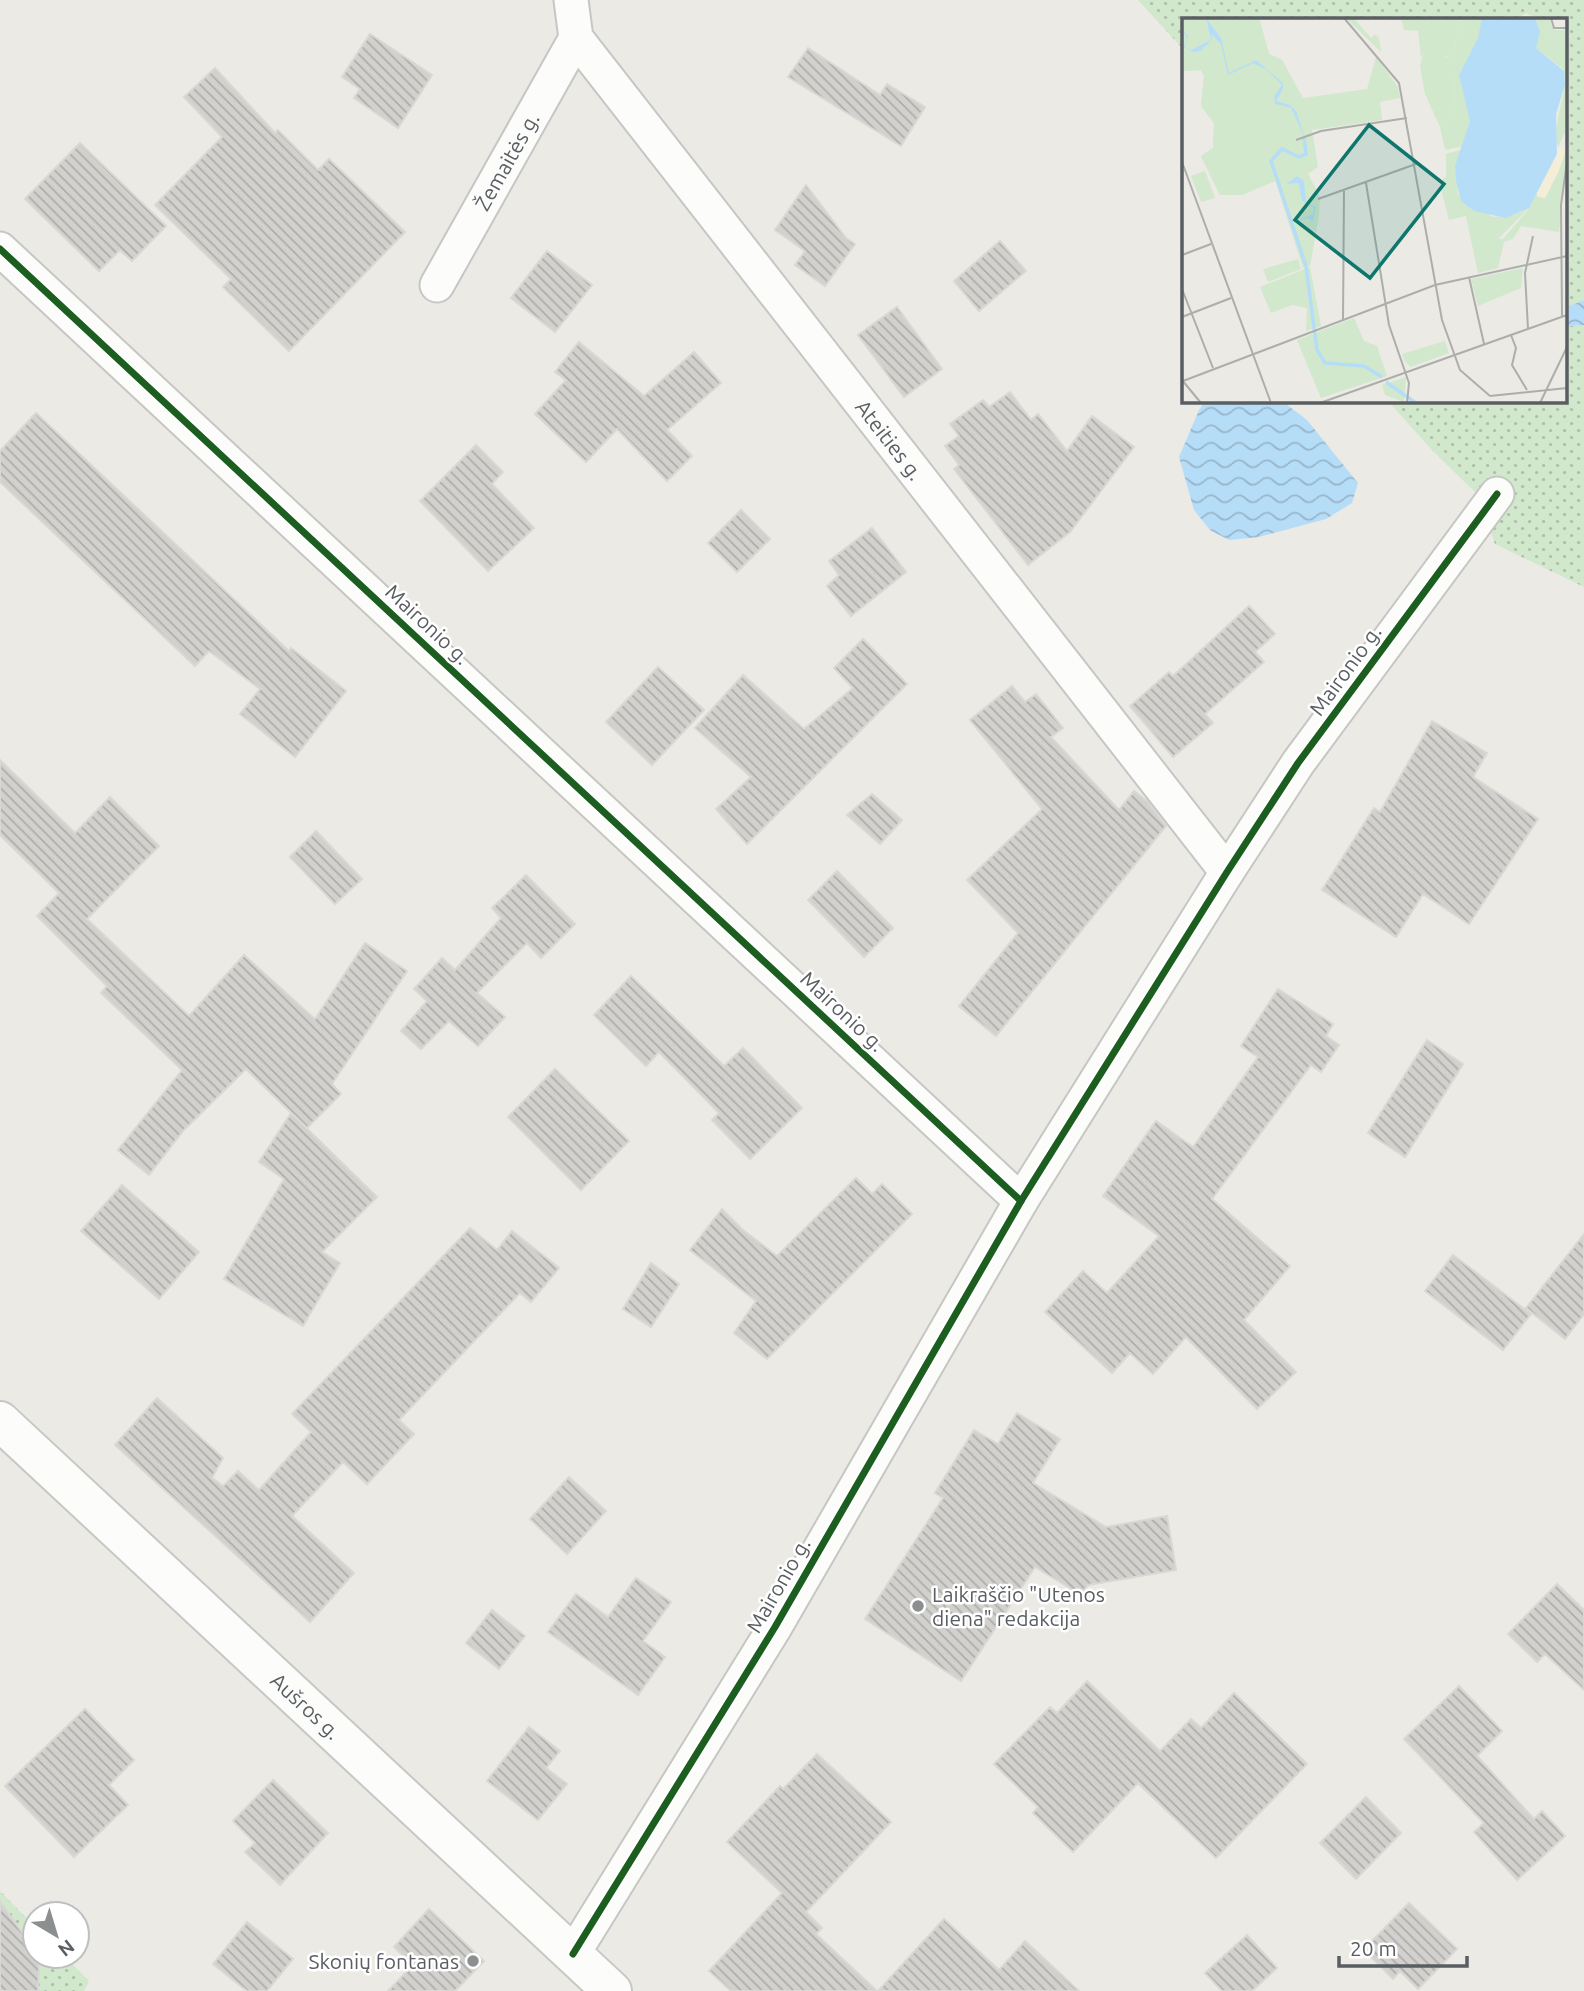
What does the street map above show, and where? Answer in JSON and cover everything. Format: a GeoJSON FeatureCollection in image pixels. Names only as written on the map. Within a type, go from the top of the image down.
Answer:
{"type":"FeatureCollection","features":[{"type":"Feature","properties":{"kind":"street"},"geometry":{"type":"LineString","coordinates":[[571,0],[576,38]]}},
{"type":"Feature","properties":{"kind":"street","name":"Žemaitės g."},"geometry":{"type":"LineString","coordinates":[[437,285],[576,38]]}},
{"type":"Feature","properties":{"kind":"street","name":"Ateities g."},"geometry":{"type":"LineString","coordinates":[[576,38],[1227,872]]}},
{"type":"Feature","properties":{"kind":"street","name":"Maironio g."},"geometry":{"type":"LineString","coordinates":[[0,249],[1021,1201]]}},
{"type":"Feature","properties":{"kind":"street","name":"Maironio g."},"geometry":{"type":"LineString","coordinates":[[573,1954],[775,1628],[1021,1201],[1227,872],[1298,763],[1497,494]]}},
{"type":"Feature","properties":{"kind":"street","name":"Aušros g."},"geometry":{"type":"LineString","coordinates":[[0,1421],[612,1991]]}},
{"type":"Feature","properties":{"kind":"green space"},"geometry":{"type":"Polygon","coordinates":[[[1138,0],[1584,0],[1584,300],[1566,308],[1566,18],[1537,18],[1526,13],[1517,18],[1182,18],[1182,48],[1138,0]]]}},
{"type":"Feature","properties":{"kind":"green space"},"geometry":{"type":"Polygon","coordinates":[[[1584,325],[1584,587],[1495,544],[1478,495],[1389,402],[1566,402],[1566,330],[1571,326],[1584,325]]]}},
{"type":"Feature","properties":{"kind":"green space"},"geometry":{"type":"Polygon","coordinates":[[[0,1891],[21,1913],[21,1970],[78,1970],[89,1981],[84,1991],[0,1991],[0,1891]]]}},
{"type":"Feature","properties":{"kind":"water"},"geometry":{"type":"Polygon","coordinates":[[[1584,300],[1584,325],[1571,326],[1566,330],[1566,308],[1584,300]]]}},
{"type":"Feature","properties":{"kind":"water"},"geometry":{"type":"Polygon","coordinates":[[[1204,402],[1283,402],[1307,420],[1358,483],[1352,503],[1326,519],[1259,537],[1229,540],[1210,530],[1194,510],[1179,457],[1204,402]]]}},
{"type":"Feature","properties":{"kind":"building"},"geometry":{"type":"Polygon","coordinates":[[[370,34],[432,75],[398,128],[354,98],[360,89],[342,77],[370,34]]]}},
{"type":"Feature","properties":{"kind":"building"},"geometry":{"type":"Polygon","coordinates":[[[808,48],[880,95],[887,84],[925,107],[901,146],[788,77],[808,48]]]}},
{"type":"Feature","properties":{"kind":"building"},"geometry":{"type":"Polygon","coordinates":[[[215,68],[275,133],[278,130],[318,170],[329,159],[405,232],[289,351],[223,287],[231,279],[155,205],[222,137],[184,97],[215,68]]]}},
{"type":"Feature","properties":{"kind":"building"},"geometry":{"type":"Polygon","coordinates":[[[80,143],[166,226],[132,261],[120,250],[99,271],[25,199],[80,143]]]}},
{"type":"Feature","properties":{"kind":"building"},"geometry":{"type":"Polygon","coordinates":[[[806,185],[846,238],[855,244],[825,286],[795,265],[805,251],[775,230],[806,185]]]}},
{"type":"Feature","properties":{"kind":"building"},"geometry":{"type":"Polygon","coordinates":[[[1000,241],[1026,271],[979,311],[954,281],[1000,241]]]}},
{"type":"Feature","properties":{"kind":"building"},"geometry":{"type":"Polygon","coordinates":[[[547,251],[592,285],[555,332],[511,298],[547,251]]]}},
{"type":"Feature","properties":{"kind":"building"},"geometry":{"type":"Polygon","coordinates":[[[897,307],[942,369],[904,397],[858,335],[897,307]]]}},
{"type":"Feature","properties":{"kind":"building"},"geometry":{"type":"Polygon","coordinates":[[[579,342],[644,396],[694,352],[721,383],[667,430],[692,456],[667,481],[617,429],[586,462],[535,414],[566,380],[555,372],[579,342]]]}},
{"type":"Feature","properties":{"kind":"building"},"geometry":{"type":"Polygon","coordinates":[[[1010,392],[1031,420],[1038,414],[1067,451],[1092,416],[1134,447],[1070,532],[1028,565],[954,469],[959,465],[945,446],[959,436],[950,424],[983,400],[989,407],[1010,392]]]}},
{"type":"Feature","properties":{"kind":"building"},"geometry":{"type":"Polygon","coordinates":[[[36,413],[289,651],[291,648],[346,691],[295,757],[240,714],[260,689],[209,651],[195,666],[0,482],[0,451],[36,413]]]}},
{"type":"Feature","properties":{"kind":"building"},"geometry":{"type":"Polygon","coordinates":[[[476,445],[503,472],[492,484],[534,528],[488,571],[420,501],[476,445]]]}},
{"type":"Feature","properties":{"kind":"building"},"geometry":{"type":"Polygon","coordinates":[[[741,510],[770,539],[737,572],[708,543],[741,510]]]}},
{"type":"Feature","properties":{"kind":"building"},"geometry":{"type":"Polygon","coordinates":[[[872,528],[906,572],[851,616],[827,586],[839,575],[829,561],[872,528]]]}},
{"type":"Feature","properties":{"kind":"building"},"geometry":{"type":"Polygon","coordinates":[[[1249,606],[1275,634],[1255,652],[1264,662],[1205,714],[1213,723],[1173,757],[1130,706],[1169,672],[1173,676],[1249,606]]]}},
{"type":"Feature","properties":{"kind":"building"},"geometry":{"type":"Polygon","coordinates":[[[863,639],[907,684],[747,844],[716,809],[751,777],[695,728],[743,675],[804,729],[853,688],[834,668],[863,639]]]}},
{"type":"Feature","properties":{"kind":"building"},"geometry":{"type":"Polygon","coordinates":[[[658,667],[704,710],[652,765],[606,722],[658,667]]]}},
{"type":"Feature","properties":{"kind":"building"},"geometry":{"type":"Polygon","coordinates":[[[1012,686],[1025,702],[1036,694],[1063,728],[1051,737],[1119,810],[1134,791],[1147,801],[1166,826],[996,1036],[959,1006],[1018,933],[967,880],[1042,809],[970,720],[1012,686]]]}},
{"type":"Feature","properties":{"kind":"building"},"geometry":{"type":"Polygon","coordinates":[[[1432,721],[1487,753],[1473,777],[1538,819],[1469,924],[1423,894],[1396,937],[1322,890],[1374,808],[1380,812],[1432,721]]]}},
{"type":"Feature","properties":{"kind":"building"},"geometry":{"type":"Polygon","coordinates":[[[0,760],[75,833],[110,797],[159,846],[87,919],[189,1016],[244,955],[315,1019],[365,943],[407,971],[332,1084],[341,1094],[307,1128],[246,1069],[183,1131],[149,1175],[118,1150],[182,1070],[101,993],[107,986],[37,916],[59,893],[0,835],[0,760]]]}},
{"type":"Feature","properties":{"kind":"building"},"geometry":{"type":"Polygon","coordinates":[[[872,794],[902,820],[880,844],[847,815],[872,794]]]}},
{"type":"Feature","properties":{"kind":"building"},"geometry":{"type":"Polygon","coordinates":[[[316,831],[362,879],[335,904],[290,857],[316,831]]]}},
{"type":"Feature","properties":{"kind":"building"},"geometry":{"type":"Polygon","coordinates":[[[837,871],[893,928],[864,957],[808,900],[837,871]]]}},
{"type":"Feature","properties":{"kind":"building"},"geometry":{"type":"Polygon","coordinates":[[[526,875],[575,924],[541,958],[527,943],[477,993],[505,1017],[478,1046],[449,1021],[421,1049],[401,1031],[427,1001],[414,989],[442,958],[455,970],[501,918],[492,908],[526,875]]]}},
{"type":"Feature","properties":{"kind":"building"},"geometry":{"type":"Polygon","coordinates":[[[631,976],[724,1066],[743,1048],[802,1108],[750,1159],[712,1120],[719,1113],[659,1052],[646,1066],[594,1015],[631,976]]]}},
{"type":"Feature","properties":{"kind":"building"},"geometry":{"type":"Polygon","coordinates":[[[1278,989],[1333,1024],[1326,1036],[1339,1045],[1321,1072],[1311,1065],[1212,1199],[1290,1266],[1244,1320],[1296,1372],[1257,1409],[1186,1337],[1153,1374],[1130,1353],[1112,1373],[1045,1312],[1083,1271],[1107,1293],[1159,1236],[1103,1196],[1156,1121],[1193,1147],[1258,1057],[1241,1046],[1278,989]]]}},
{"type":"Feature","properties":{"kind":"building"},"geometry":{"type":"Polygon","coordinates":[[[1427,1040],[1463,1064],[1405,1157],[1368,1133],[1427,1040]]]}},
{"type":"Feature","properties":{"kind":"building"},"geometry":{"type":"Polygon","coordinates":[[[555,1069],[629,1141],[581,1190],[508,1117],[555,1069]]]}},
{"type":"Feature","properties":{"kind":"building"},"geometry":{"type":"Polygon","coordinates":[[[291,1113],[377,1197],[322,1252],[340,1263],[303,1326],[224,1279],[284,1179],[259,1162],[291,1113]]]}},
{"type":"Feature","properties":{"kind":"building"},"geometry":{"type":"Polygon","coordinates":[[[856,1178],[872,1194],[882,1184],[912,1214],[767,1359],[734,1333],[756,1301],[690,1250],[722,1209],[743,1230],[777,1256],[856,1178]]]}},
{"type":"Feature","properties":{"kind":"building"},"geometry":{"type":"Polygon","coordinates":[[[122,1185],[199,1252],[159,1299],[81,1231],[122,1185]]]}},
{"type":"Feature","properties":{"kind":"building"},"geometry":{"type":"Polygon","coordinates":[[[470,1228],[497,1250],[512,1231],[559,1268],[531,1302],[520,1293],[399,1420],[414,1434],[367,1484],[343,1462],[292,1516],[354,1573],[310,1622],[115,1445],[157,1398],[223,1458],[212,1478],[223,1486],[238,1471],[259,1490],[311,1432],[292,1414],[470,1228]]]}},
{"type":"Feature","properties":{"kind":"building"},"geometry":{"type":"Polygon","coordinates":[[[1584,1234],[1584,1314],[1565,1339],[1526,1308],[1584,1234]]]}},
{"type":"Feature","properties":{"kind":"building"},"geometry":{"type":"Polygon","coordinates":[[[1453,1255],[1531,1314],[1503,1350],[1425,1291],[1453,1255]]]}},
{"type":"Feature","properties":{"kind":"building"},"geometry":{"type":"Polygon","coordinates":[[[651,1263],[679,1284],[651,1327],[623,1309],[651,1263]]]}},
{"type":"Feature","properties":{"kind":"building"},"geometry":{"type":"Polygon","coordinates":[[[1017,1413],[1060,1439],[1033,1483],[1106,1527],[1167,1516],[1176,1570],[1088,1585],[1081,1595],[1035,1567],[961,1681],[865,1619],[943,1498],[935,1493],[974,1430],[998,1444],[1017,1413]]]}},
{"type":"Feature","properties":{"kind":"building"},"geometry":{"type":"Polygon","coordinates":[[[569,1477],[606,1511],[567,1554],[530,1519],[569,1477]]]}},
{"type":"Feature","properties":{"kind":"building"},"geometry":{"type":"Polygon","coordinates":[[[636,1578],[671,1602],[643,1641],[665,1657],[638,1695],[548,1632],[576,1594],[608,1617],[636,1578]]]}},
{"type":"Feature","properties":{"kind":"building"},"geometry":{"type":"Polygon","coordinates":[[[1557,1584],[1584,1610],[1584,1690],[1545,1654],[1537,1662],[1508,1634],[1557,1584]]]}},
{"type":"Feature","properties":{"kind":"building"},"geometry":{"type":"Polygon","coordinates":[[[492,1610],[525,1636],[499,1669],[466,1643],[492,1610]]]}},
{"type":"Feature","properties":{"kind":"building"},"geometry":{"type":"Polygon","coordinates":[[[1087,1681],[1160,1751],[1191,1719],[1201,1728],[1234,1693],[1307,1764],[1216,1858],[1138,1783],[1073,1852],[1033,1813],[1038,1807],[994,1764],[1050,1707],[1057,1713],[1087,1681]]]}},
{"type":"Feature","properties":{"kind":"building"},"geometry":{"type":"Polygon","coordinates":[[[1459,1686],[1502,1731],[1477,1756],[1534,1819],[1542,1811],[1565,1836],[1517,1880],[1474,1832],[1484,1823],[1404,1739],[1459,1686]]]}},
{"type":"Feature","properties":{"kind":"building"},"geometry":{"type":"Polygon","coordinates":[[[85,1709],[134,1760],[109,1785],[128,1805],[74,1857],[5,1786],[85,1709]]]}},
{"type":"Feature","properties":{"kind":"building"},"geometry":{"type":"Polygon","coordinates":[[[529,1727],[560,1751],[546,1768],[567,1784],[538,1820],[487,1781],[529,1727]]]}},
{"type":"Feature","properties":{"kind":"building"},"geometry":{"type":"Polygon","coordinates":[[[817,1754],[891,1822],[806,1912],[822,1928],[816,1934],[877,1991],[731,1991],[709,1971],[782,1893],[727,1842],[780,1786],[783,1789],[817,1754]]]}},
{"type":"Feature","properties":{"kind":"building"},"geometry":{"type":"Polygon","coordinates":[[[273,1780],[328,1833],[280,1885],[245,1852],[255,1843],[233,1821],[273,1780]]]}},
{"type":"Feature","properties":{"kind":"building"},"geometry":{"type":"Polygon","coordinates":[[[1366,1797],[1401,1833],[1356,1879],[1320,1843],[1366,1797]]]}},
{"type":"Feature","properties":{"kind":"building"},"geometry":{"type":"Polygon","coordinates":[[[0,1901],[21,1931],[21,1970],[39,1970],[38,1991],[0,1991],[0,1901]]]}},
{"type":"Feature","properties":{"kind":"building"},"geometry":{"type":"Polygon","coordinates":[[[1409,1903],[1457,1949],[1418,1989],[1400,1971],[1393,1979],[1368,1954],[1376,1946],[1371,1942],[1409,1903]]]}},
{"type":"Feature","properties":{"kind":"building"},"geometry":{"type":"Polygon","coordinates":[[[429,1909],[484,1961],[455,1991],[388,1991],[413,1965],[394,1947],[429,1909]]]}},
{"type":"Feature","properties":{"kind":"building"},"geometry":{"type":"Polygon","coordinates":[[[944,1919],[999,1970],[1025,1941],[1079,1991],[878,1991],[944,1919]]]}},
{"type":"Feature","properties":{"kind":"building"},"geometry":{"type":"Polygon","coordinates":[[[247,1922],[293,1959],[267,1991],[247,1991],[213,1964],[247,1922]]]}},
{"type":"Feature","properties":{"kind":"building"},"geometry":{"type":"Polygon","coordinates":[[[1247,1935],[1277,1968],[1252,1991],[1222,1991],[1205,1973],[1247,1935]]]}},
{"type":"Feature","properties":{"kind":"cycle path"},"geometry":{"type":"LineString","coordinates":[[0,249],[1021,1201]]}},
{"type":"Feature","properties":{"kind":"cycle path"},"geometry":{"type":"LineString","coordinates":[[573,1954],[775,1627],[1021,1201],[1227,872],[1298,763],[1497,494]]}},
{"type":"Feature","properties":{"kind":"place","name":"Laikraščio \"Utenos diena\" redakcija"},"geometry":{"type":"Point","coordinates":[918,1606]}},
{"type":"Feature","properties":{"kind":"place","name":"Skonių fontanas"},"geometry":{"type":"Point","coordinates":[473,1961]}}]}
